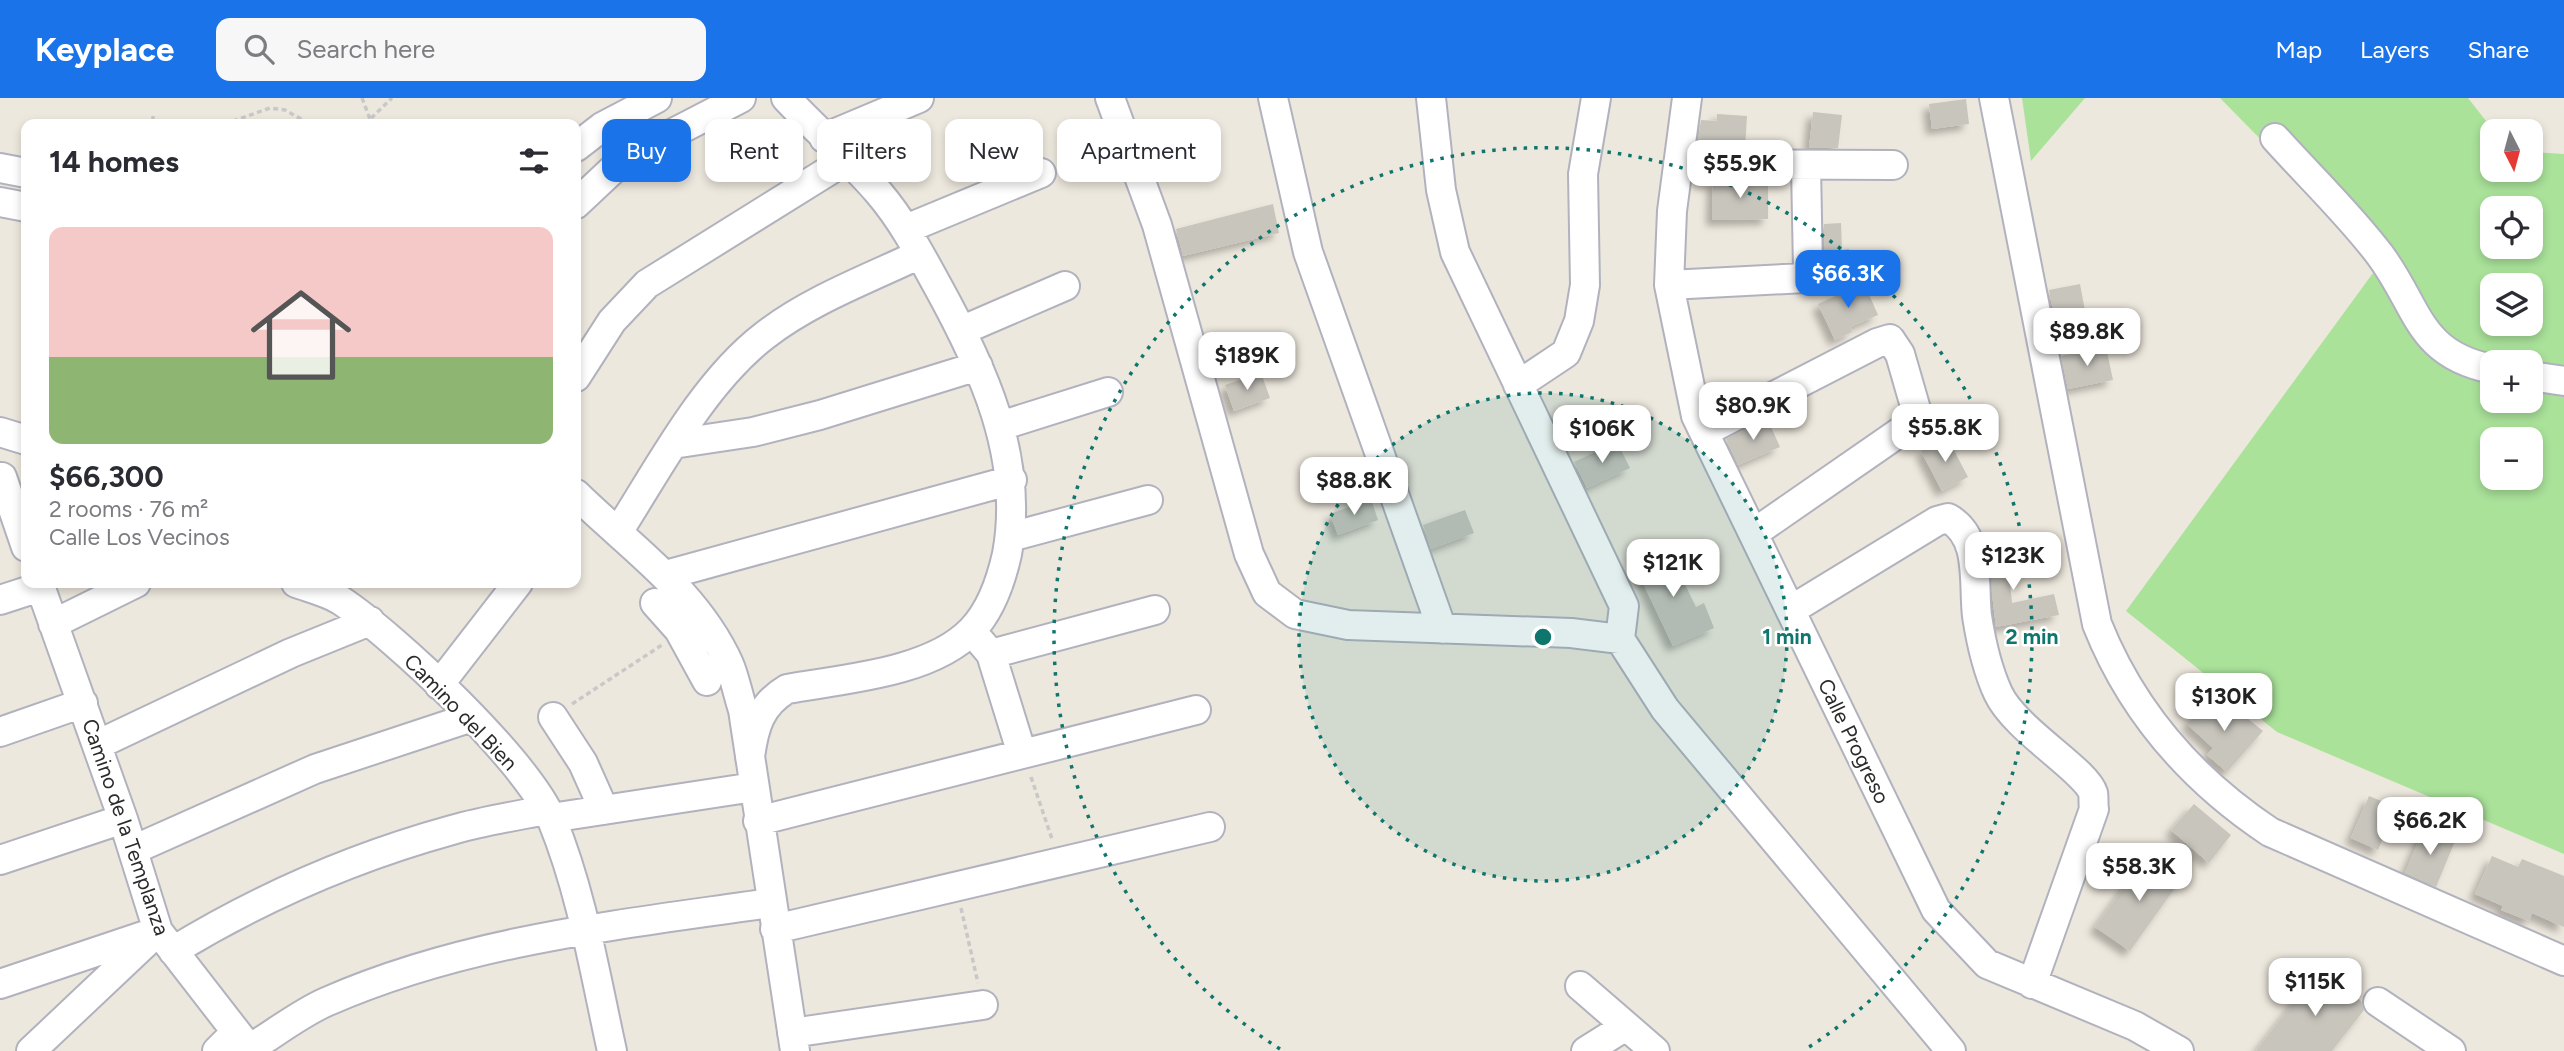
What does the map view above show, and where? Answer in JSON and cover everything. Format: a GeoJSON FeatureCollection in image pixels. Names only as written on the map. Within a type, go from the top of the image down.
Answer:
{"type":"FeatureCollection","features":[{"type":"Feature","properties":{"kind":"street"},"geometry":{"type":"LineString","coordinates":[[617,119],[657,98]]}},
{"type":"Feature","properties":{"kind":"street"},"geometry":{"type":"LineString","coordinates":[[691,124],[741,98]]}},
{"type":"Feature","properties":{"kind":"street"},"geometry":{"type":"LineString","coordinates":[[786,98],[817,131]]}},
{"type":"Feature","properties":{"kind":"street"},"geometry":{"type":"LineString","coordinates":[[869,119],[919,98]]}},
{"type":"Feature","properties":{"kind":"street"},"geometry":{"type":"LineString","coordinates":[[1110,98],[1157,225],[1249,554],[1267,593],[1295,614],[1348,625],[1571,633],[1620,639]]}},
{"type":"Feature","properties":{"kind":"street"},"geometry":{"type":"LineString","coordinates":[[1273,98],[1308,252],[1442,629]]}},
{"type":"Feature","properties":{"kind":"street"},"geometry":{"type":"LineString","coordinates":[[1431,98],[1441,190],[1455,253],[1624,607],[1620,639],[1665,709],[1951,1051]]}},
{"type":"Feature","properties":{"kind":"street"},"geometry":{"type":"LineString","coordinates":[[1518,385],[1566,353],[1579,321],[1585,285],[1583,174],[1596,98]]}},
{"type":"Feature","properties":{"kind":"street","name":"Calle Progreso"},"geometry":{"type":"LineString","coordinates":[[1687,98],[1678,164],[1669,285],[1696,416],[1936,910],[1987,964],[2135,1026],[2179,1051]]}},
{"type":"Feature","properties":{"kind":"street"},"geometry":{"type":"LineString","coordinates":[[1994,98],[2097,624],[2113,664],[2144,714],[2180,758],[2229,805],[2270,832],[2564,961]]}},
{"type":"Feature","properties":{"kind":"street"},"geometry":{"type":"LineString","coordinates":[[581,142],[602,127]]}},
{"type":"Feature","properties":{"kind":"street"},"geometry":{"type":"LineString","coordinates":[[2275,138],[2380,255],[2417,321],[2442,348],[2465,364],[2480,367]]}},
{"type":"Feature","properties":{"kind":"street"},"geometry":{"type":"LineString","coordinates":[[1678,164],[1893,165]]}},
{"type":"Feature","properties":{"kind":"street"},"geometry":{"type":"LineString","coordinates":[[1669,285],[1805,278],[1808,269],[1806,166]]}},
{"type":"Feature","properties":{"kind":"street"},"geometry":{"type":"LineString","coordinates":[[0,168],[21,172]]}},
{"type":"Feature","properties":{"kind":"street"},"geometry":{"type":"LineString","coordinates":[[581,369],[611,321],[647,284],[817,178]]}},
{"type":"Feature","properties":{"kind":"street"},"geometry":{"type":"LineString","coordinates":[[581,199],[602,180]]}},
{"type":"Feature","properties":{"kind":"street"},"geometry":{"type":"LineString","coordinates":[[751,757],[754,731],[761,713],[771,699],[787,689],[900,668],[941,653],[971,631],[989,607],[1003,574],[1010,537],[1012,480],[1000,426],[962,330],[906,229],[868,182]]}},
{"type":"Feature","properties":{"kind":"street"},"geometry":{"type":"LineString","coordinates":[[906,229],[1019,182]]}},
{"type":"Feature","properties":{"kind":"street"},"geometry":{"type":"LineString","coordinates":[[0,202],[21,205]]}},
{"type":"Feature","properties":{"kind":"street"},"geometry":{"type":"LineString","coordinates":[[618,532],[673,444],[724,376],[764,336],[811,306],[920,254]]}},
{"type":"Feature","properties":{"kind":"street"},"geometry":{"type":"LineString","coordinates":[[962,330],[1065,286]]}},
{"type":"Feature","properties":{"kind":"street"},"geometry":{"type":"LineString","coordinates":[[1704,432],[1877,343],[1889,340],[1900,354],[1917,413],[1910,425],[1754,533]]}},
{"type":"Feature","properties":{"kind":"street"},"geometry":{"type":"LineString","coordinates":[[673,444],[753,432],[820,415],[978,366]]}},
{"type":"Feature","properties":{"kind":"street"},"geometry":{"type":"LineString","coordinates":[[2543,378],[2564,382]]}},
{"type":"Feature","properties":{"kind":"street"},"geometry":{"type":"LineString","coordinates":[[1000,426],[1108,392]]}},
{"type":"Feature","properties":{"kind":"street"},"geometry":{"type":"LineString","coordinates":[[0,432],[21,438]]}},
{"type":"Feature","properties":{"kind":"street"},"geometry":{"type":"LineString","coordinates":[[10,480],[21,526]]}},
{"type":"Feature","properties":{"kind":"street"},"geometry":{"type":"LineString","coordinates":[[666,575],[1012,480]]}},
{"type":"Feature","properties":{"kind":"street"},"geometry":{"type":"LineString","coordinates":[[1010,537],[1148,500]]}},
{"type":"Feature","properties":{"kind":"street"},"geometry":{"type":"LineString","coordinates":[[581,502],[666,575],[690,622],[707,681]]}},
{"type":"Feature","properties":{"kind":"street"},"geometry":{"type":"LineString","coordinates":[[1791,610],[1937,521],[1948,518],[1959,525],[1974,562],[1979,630],[1998,695],[2021,726],[2084,780],[2092,792],[2094,809],[2032,984]]}},
{"type":"Feature","properties":{"kind":"street"},"geometry":{"type":"LineString","coordinates":[[0,600],[31,588]]}},
{"type":"Feature","properties":{"kind":"street","name":"Camino de la Templanza"},"geometry":{"type":"LineString","coordinates":[[40,588],[166,941],[238,1046]]}},
{"type":"Feature","properties":{"kind":"street"},"geometry":{"type":"LineString","coordinates":[[54,624],[126,588]]}},
{"type":"Feature","properties":{"kind":"street"},"geometry":{"type":"LineString","coordinates":[[439,685],[514,588]]}},
{"type":"Feature","properties":{"kind":"street","name":"Camino del Bien"},"geometry":{"type":"LineString","coordinates":[[341,590],[472,717],[514,765],[549,814],[572,876],[612,1051]]}},
{"type":"Feature","properties":{"kind":"street"},"geometry":{"type":"LineString","coordinates":[[655,603],[690,622],[730,667],[743,710],[751,757],[758,821],[793,1046],[983,1005]]}},
{"type":"Feature","properties":{"kind":"street"},"geometry":{"type":"LineString","coordinates":[[991,654],[1154,610]]}},
{"type":"Feature","properties":{"kind":"street"},"geometry":{"type":"LineString","coordinates":[[97,745],[291,653],[370,621]]}},
{"type":"Feature","properties":{"kind":"street"},"geometry":{"type":"LineString","coordinates":[[971,631],[991,654],[1022,754]]}},
{"type":"Feature","properties":{"kind":"street"},"geometry":{"type":"LineString","coordinates":[[0,732],[83,703]]}},
{"type":"Feature","properties":{"kind":"street"},"geometry":{"type":"LineString","coordinates":[[758,821],[1196,710]]}},
{"type":"Feature","properties":{"kind":"street"},"geometry":{"type":"LineString","coordinates":[[133,850],[315,769],[472,717]]}},
{"type":"Feature","properties":{"kind":"street"},"geometry":{"type":"LineString","coordinates":[[553,717],[583,763],[604,810]]}},
{"type":"Feature","properties":{"kind":"street"},"geometry":{"type":"LineString","coordinates":[[0,984],[166,941],[224,919],[357,861],[453,830],[549,814],[604,810],[754,787]]}},
{"type":"Feature","properties":{"kind":"street"},"geometry":{"type":"LineString","coordinates":[[0,860],[123,819]]}},
{"type":"Feature","properties":{"kind":"street"},"geometry":{"type":"LineString","coordinates":[[238,1046],[323,1003],[406,970],[494,946],[585,930],[773,916],[956,886],[1210,827]]}},
{"type":"Feature","properties":{"kind":"street"},"geometry":{"type":"LineString","coordinates":[[31,1051],[166,941]]}},
{"type":"Feature","properties":{"kind":"street"},"geometry":{"type":"LineString","coordinates":[[1580,986],[1655,1051]]}},
{"type":"Feature","properties":{"kind":"street"},"geometry":{"type":"LineString","coordinates":[[2378,1002],[2451,1051]]}},
{"type":"Feature","properties":{"kind":"street"},"geometry":{"type":"LineString","coordinates":[[1586,1051],[1626,1026]]}},
{"type":"Feature","properties":{"kind":"path"},"geometry":{"type":"LineString","coordinates":[[362,98],[370,119],[392,98]]}},
{"type":"Feature","properties":{"kind":"path"},"geometry":{"type":"LineString","coordinates":[[239,119],[270,108],[285,110],[301,119]]}},
{"type":"Feature","properties":{"kind":"path"},"geometry":{"type":"LineString","coordinates":[[553,717],[664,643],[690,622]]}},
{"type":"Feature","properties":{"kind":"path"},"geometry":{"type":"LineString","coordinates":[[1022,754],[1060,861]]}},
{"type":"Feature","properties":{"kind":"path"},"geometry":{"type":"LineString","coordinates":[[956,886],[983,1005]]}},
{"type":"Feature","properties":{"kind":"green space"},"geometry":{"type":"Polygon","coordinates":[[[2022,98],[2085,98],[2031,161],[2022,98]]]}},
{"type":"Feature","properties":{"kind":"green space"},"geometry":{"type":"Polygon","coordinates":[[[2220,98],[2468,98],[2485,119],[2480,119],[2480,182],[2543,182],[2543,153],[2564,154],[2564,854],[2277,732],[2126,611],[2381,262],[2220,98]]]}},
{"type":"Feature","properties":{"kind":"building"},"geometry":{"type":"Polygon","coordinates":[[[1966,99],[1969,124],[1932,129],[1929,104],[1966,99]]]}},
{"type":"Feature","properties":{"kind":"building"},"geometry":{"type":"Polygon","coordinates":[[[1813,112],[1842,115],[1838,148],[1809,148],[1813,112]]]}},
{"type":"Feature","properties":{"kind":"building"},"geometry":{"type":"Polygon","coordinates":[[[1717,114],[1747,116],[1745,148],[1697,147],[1701,120],[1717,121],[1717,114]]]}},
{"type":"Feature","properties":{"kind":"building"},"geometry":{"type":"Polygon","coordinates":[[[1713,181],[1768,181],[1768,219],[1712,220],[1713,181]]]}},
{"type":"Feature","properties":{"kind":"building"},"geometry":{"type":"Polygon","coordinates":[[[1273,204],[1279,233],[1183,256],[1176,229],[1273,204]]]}},
{"type":"Feature","properties":{"kind":"building"},"geometry":{"type":"Polygon","coordinates":[[[1841,223],[1842,250],[1849,249],[1852,270],[1824,273],[1824,224],[1841,223]]]}},
{"type":"Feature","properties":{"kind":"building"},"geometry":{"type":"Polygon","coordinates":[[[1864,283],[1878,315],[1850,327],[1852,332],[1835,340],[1818,304],[1864,283]]]}},
{"type":"Feature","properties":{"kind":"building"},"geometry":{"type":"Polygon","coordinates":[[[2080,284],[2086,316],[2055,321],[2049,290],[2080,284]]]}},
{"type":"Feature","properties":{"kind":"building"},"geometry":{"type":"Polygon","coordinates":[[[2106,347],[2113,380],[2068,389],[2061,356],[2106,347]]]}},
{"type":"Feature","properties":{"kind":"building"},"geometry":{"type":"Polygon","coordinates":[[[1261,373],[1270,398],[1234,411],[1225,385],[1261,373]]]}},
{"type":"Feature","properties":{"kind":"building"},"geometry":{"type":"Polygon","coordinates":[[[1767,418],[1780,447],[1738,465],[1726,439],[1767,418]]]}},
{"type":"Feature","properties":{"kind":"building"},"geometry":{"type":"Polygon","coordinates":[[[1947,437],[1968,477],[1942,491],[1921,451],[1947,437]]]}},
{"type":"Feature","properties":{"kind":"building"},"geometry":{"type":"Polygon","coordinates":[[[1617,442],[1630,468],[1587,488],[1574,462],[1617,442]]]}},
{"type":"Feature","properties":{"kind":"building"},"geometry":{"type":"Polygon","coordinates":[[[1371,499],[1378,520],[1338,535],[1330,514],[1371,499]]]}},
{"type":"Feature","properties":{"kind":"building"},"geometry":{"type":"Polygon","coordinates":[[[1465,510],[1474,533],[1431,549],[1423,525],[1465,510]]]}},
{"type":"Feature","properties":{"kind":"building"},"geometry":{"type":"Polygon","coordinates":[[[2006,539],[2012,603],[2054,594],[2059,615],[1996,627],[1986,542],[2006,539]]]}},
{"type":"Feature","properties":{"kind":"building"},"geometry":{"type":"Polygon","coordinates":[[[1668,550],[1696,607],[1704,603],[1714,628],[1673,646],[1635,566],[1668,550]]]}},
{"type":"Feature","properties":{"kind":"building"},"geometry":{"type":"Polygon","coordinates":[[[2214,696],[2238,718],[2242,714],[2263,731],[2227,772],[2207,755],[2213,748],[2187,724],[2214,696]]]}},
{"type":"Feature","properties":{"kind":"building"},"geometry":{"type":"Polygon","coordinates":[[[2369,796],[2396,807],[2378,850],[2351,838],[2369,796]]]}},
{"type":"Feature","properties":{"kind":"building"},"geometry":{"type":"Polygon","coordinates":[[[2194,804],[2231,835],[2209,863],[2171,830],[2194,804]]]}},
{"type":"Feature","properties":{"kind":"building"},"geometry":{"type":"Polygon","coordinates":[[[2424,828],[2455,841],[2436,887],[2405,873],[2424,828]]]}},
{"type":"Feature","properties":{"kind":"building"},"geometry":{"type":"Polygon","coordinates":[[[2148,854],[2182,878],[2130,951],[2095,927],[2148,854]]]}},
{"type":"Feature","properties":{"kind":"building"},"geometry":{"type":"Polygon","coordinates":[[[2492,856],[2518,867],[2522,859],[2564,876],[2564,927],[2532,913],[2529,921],[2501,910],[2503,906],[2475,894],[2492,856]]]}},
{"type":"Feature","properties":{"kind":"building"},"geometry":{"type":"Polygon","coordinates":[[[2319,969],[2361,1001],[2364,1010],[2332,1051],[2256,1051],[2319,969]]]}}]}
